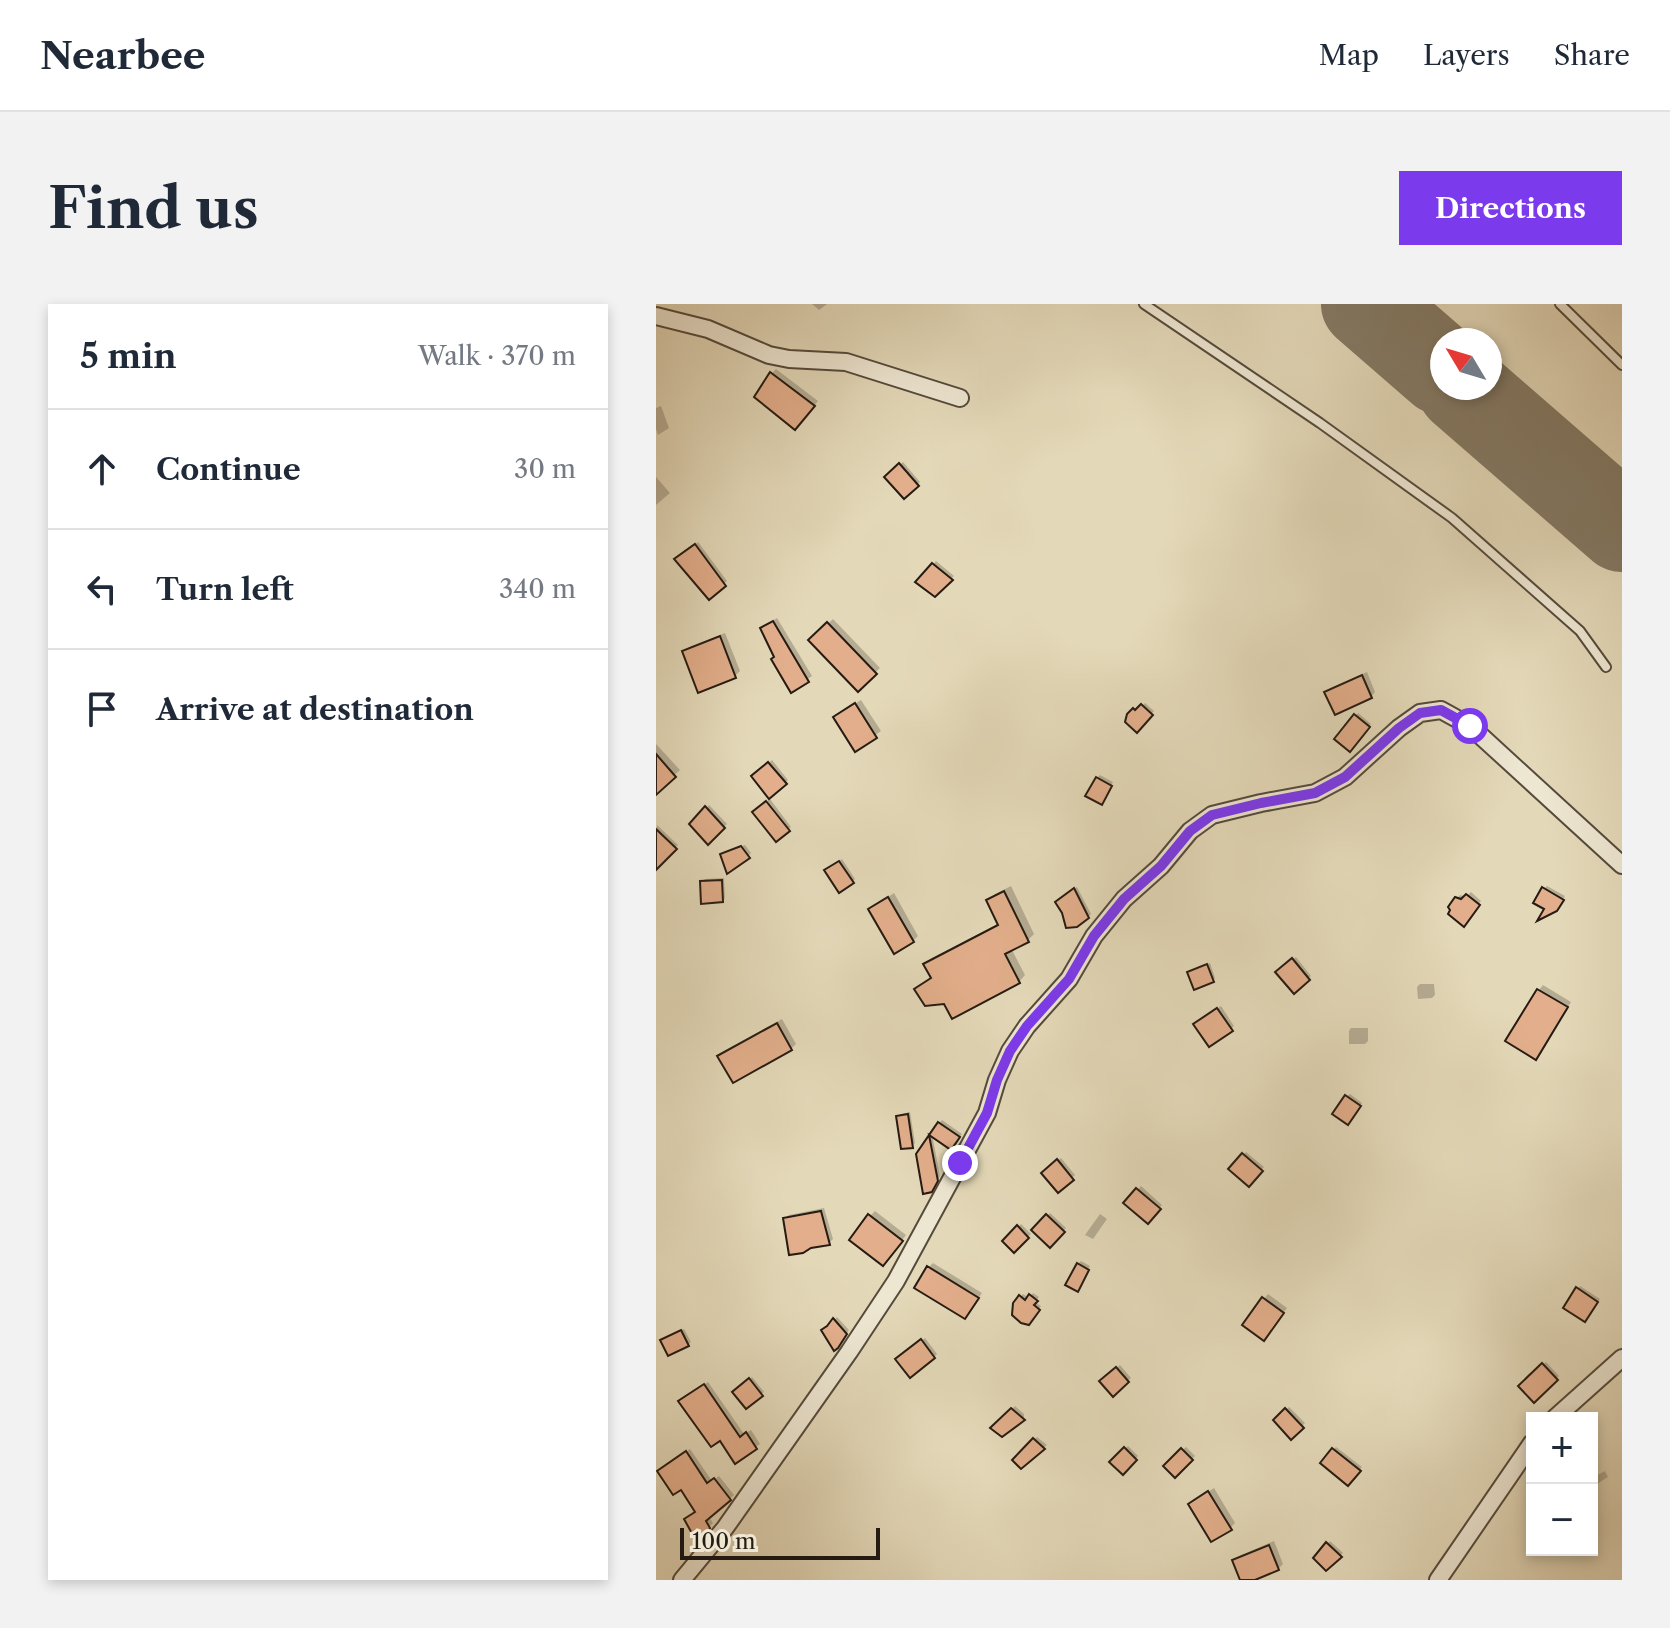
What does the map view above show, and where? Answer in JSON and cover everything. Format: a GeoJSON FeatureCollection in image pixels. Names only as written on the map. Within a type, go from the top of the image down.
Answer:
{"type":"FeatureCollection","features":[{"type":"Feature","properties":{"kind":"street"},"geometry":{"type":"LineString","coordinates":[[656,316],[708,329],[769,355],[846,362],[960,398]]}},
{"type":"Feature","properties":{"kind":"street"},"geometry":{"type":"LineString","coordinates":[[682,1580],[741,1505],[896,1281],[987,1113],[1010,1051],[1027,1026],[1069,979],[1094,936],[1124,899],[1161,866],[1190,831],[1212,815],[1315,793],[1345,777],[1420,713],[1441,710],[1470,726],[1622,865]]}},
{"type":"Feature","properties":{"kind":"street"},"geometry":{"type":"LineString","coordinates":[[1562,1412],[1622,1358]]}},
{"type":"Feature","properties":{"kind":"street"},"geometry":{"type":"LineString","coordinates":[[1438,1580],[1526,1452]]}},
{"type":"Feature","properties":{"kind":"lane"},"geometry":{"type":"LineString","coordinates":[[1144,304],[1320,423],[1452,518],[1580,631],[1606,667]]}},
{"type":"Feature","properties":{"kind":"lane"},"geometry":{"type":"LineString","coordinates":[[1560,304],[1622,365]]}},
{"type":"Feature","properties":{"kind":"building"},"geometry":{"type":"Polygon","coordinates":[[[770,372],[815,406],[795,430],[754,397],[770,372]]]}},
{"type":"Feature","properties":{"kind":"building"},"geometry":{"type":"Polygon","coordinates":[[[899,463],[919,486],[904,499],[884,477],[899,463]]]}},
{"type":"Feature","properties":{"kind":"building"},"geometry":{"type":"Polygon","coordinates":[[[695,544],[726,586],[709,600],[674,559],[695,544]]]}},
{"type":"Feature","properties":{"kind":"building"},"geometry":{"type":"Polygon","coordinates":[[[932,563],[953,580],[935,597],[915,582],[932,563]]]}},
{"type":"Feature","properties":{"kind":"building"},"geometry":{"type":"Polygon","coordinates":[[[773,621],[809,682],[791,693],[771,659],[774,657],[760,628],[773,621]]]}},
{"type":"Feature","properties":{"kind":"building"},"geometry":{"type":"Polygon","coordinates":[[[827,622],[877,674],[858,692],[808,640],[827,622]]]}},
{"type":"Feature","properties":{"kind":"building"},"geometry":{"type":"Polygon","coordinates":[[[720,636],[736,678],[698,693],[682,651],[720,636]]]}},
{"type":"Feature","properties":{"kind":"building"},"geometry":{"type":"Polygon","coordinates":[[[1362,675],[1372,698],[1335,715],[1324,692],[1362,675]]]}},
{"type":"Feature","properties":{"kind":"building"},"geometry":{"type":"Polygon","coordinates":[[[855,703],[877,738],[855,752],[833,717],[855,703]]]}},
{"type":"Feature","properties":{"kind":"building"},"geometry":{"type":"Polygon","coordinates":[[[1141,704],[1153,715],[1137,733],[1125,722],[1127,714],[1141,704]]]}},
{"type":"Feature","properties":{"kind":"building"},"geometry":{"type":"Polygon","coordinates":[[[1354,714],[1370,727],[1350,752],[1334,739],[1354,714]]]}},
{"type":"Feature","properties":{"kind":"building"},"geometry":{"type":"Polygon","coordinates":[[[656,754],[676,777],[656,795],[656,754]]]}},
{"type":"Feature","properties":{"kind":"building"},"geometry":{"type":"Polygon","coordinates":[[[768,762],[787,784],[769,799],[751,776],[768,762]]]}},
{"type":"Feature","properties":{"kind":"building"},"geometry":{"type":"Polygon","coordinates":[[[1096,777],[1112,786],[1102,805],[1085,796],[1096,777]]]}},
{"type":"Feature","properties":{"kind":"building"},"geometry":{"type":"Polygon","coordinates":[[[766,801],[790,831],[776,842],[752,812],[766,801]]]}},
{"type":"Feature","properties":{"kind":"building"},"geometry":{"type":"Polygon","coordinates":[[[705,806],[725,828],[708,845],[689,824],[705,806]]]}},
{"type":"Feature","properties":{"kind":"building"},"geometry":{"type":"Polygon","coordinates":[[[656,829],[677,849],[656,870],[656,829]]]}},
{"type":"Feature","properties":{"kind":"building"},"geometry":{"type":"Polygon","coordinates":[[[741,846],[750,858],[727,874],[720,854],[741,846]]]}},
{"type":"Feature","properties":{"kind":"building"},"geometry":{"type":"Polygon","coordinates":[[[839,861],[854,883],[839,893],[824,870],[839,861]]]}},
{"type":"Feature","properties":{"kind":"building"},"geometry":{"type":"Polygon","coordinates":[[[722,880],[723,902],[701,904],[700,881],[722,880]]]}},
{"type":"Feature","properties":{"kind":"building"},"geometry":{"type":"Polygon","coordinates":[[[1542,887],[1564,900],[1557,911],[1537,921],[1544,909],[1533,903],[1542,887]]]}},
{"type":"Feature","properties":{"kind":"building"},"geometry":{"type":"Polygon","coordinates":[[[1074,888],[1089,918],[1077,927],[1066,928],[1055,902],[1074,888]]]}},
{"type":"Feature","properties":{"kind":"building"},"geometry":{"type":"Polygon","coordinates":[[[1004,891],[1029,942],[1005,954],[1020,983],[952,1019],[944,1004],[925,1006],[914,989],[931,978],[923,964],[998,925],[986,900],[1004,891]]]}},
{"type":"Feature","properties":{"kind":"building"},"geometry":{"type":"Polygon","coordinates":[[[1466,894],[1480,905],[1464,927],[1448,914],[1448,907],[1455,897],[1461,899],[1466,894]]]}},
{"type":"Feature","properties":{"kind":"building"},"geometry":{"type":"Polygon","coordinates":[[[888,897],[914,942],[894,954],[868,909],[888,897]]]}},
{"type":"Feature","properties":{"kind":"building"},"geometry":{"type":"Polygon","coordinates":[[[1292,958],[1310,980],[1294,994],[1275,972],[1292,958]]]}},
{"type":"Feature","properties":{"kind":"building"},"geometry":{"type":"Polygon","coordinates":[[[1207,964],[1214,982],[1194,990],[1187,972],[1207,964]]]}},
{"type":"Feature","properties":{"kind":"building"},"geometry":{"type":"Polygon","coordinates":[[[1537,989],[1568,1007],[1536,1060],[1505,1041],[1537,989]]]}},
{"type":"Feature","properties":{"kind":"building"},"geometry":{"type":"Polygon","coordinates":[[[1217,1008],[1233,1031],[1209,1047],[1193,1024],[1217,1008]]]}},
{"type":"Feature","properties":{"kind":"building"},"geometry":{"type":"Polygon","coordinates":[[[777,1023],[792,1050],[733,1083],[717,1056],[777,1023]]]}},
{"type":"Feature","properties":{"kind":"building"},"geometry":{"type":"Polygon","coordinates":[[[1345,1095],[1361,1106],[1348,1125],[1332,1114],[1345,1095]]]}},
{"type":"Feature","properties":{"kind":"building"},"geometry":{"type":"Polygon","coordinates":[[[908,1114],[913,1148],[901,1149],[896,1116],[908,1114]]]}},
{"type":"Feature","properties":{"kind":"building"},"geometry":{"type":"Polygon","coordinates":[[[938,1122],[960,1137],[951,1150],[929,1135],[938,1122]]]}},
{"type":"Feature","properties":{"kind":"building"},"geometry":{"type":"Polygon","coordinates":[[[929,1135],[938,1181],[932,1192],[923,1194],[916,1154],[929,1135]]]}},
{"type":"Feature","properties":{"kind":"building"},"geometry":{"type":"Polygon","coordinates":[[[1242,1153],[1263,1171],[1249,1187],[1228,1169],[1242,1153]]]}},
{"type":"Feature","properties":{"kind":"building"},"geometry":{"type":"Polygon","coordinates":[[[1057,1159],[1074,1180],[1058,1193],[1041,1173],[1057,1159]]]}},
{"type":"Feature","properties":{"kind":"building"},"geometry":{"type":"Polygon","coordinates":[[[1136,1188],[1161,1209],[1148,1224],[1123,1203],[1136,1188]]]}},
{"type":"Feature","properties":{"kind":"building"},"geometry":{"type":"Polygon","coordinates":[[[821,1211],[830,1245],[789,1255],[783,1218],[821,1211]]]}},
{"type":"Feature","properties":{"kind":"building"},"geometry":{"type":"Polygon","coordinates":[[[868,1214],[903,1241],[883,1266],[849,1240],[868,1214]]]}},
{"type":"Feature","properties":{"kind":"building"},"geometry":{"type":"Polygon","coordinates":[[[1046,1214],[1065,1232],[1050,1248],[1031,1230],[1046,1214]]]}},
{"type":"Feature","properties":{"kind":"building"},"geometry":{"type":"Polygon","coordinates":[[[1017,1225],[1029,1238],[1014,1253],[1002,1241],[1017,1225]]]}},
{"type":"Feature","properties":{"kind":"building"},"geometry":{"type":"Polygon","coordinates":[[[1077,1263],[1089,1270],[1078,1292],[1065,1285],[1077,1263]]]}},
{"type":"Feature","properties":{"kind":"building"},"geometry":{"type":"Polygon","coordinates":[[[927,1266],[979,1298],[965,1319],[914,1288],[927,1266]]]}},
{"type":"Feature","properties":{"kind":"building"},"geometry":{"type":"Polygon","coordinates":[[[1576,1287],[1598,1302],[1585,1322],[1563,1308],[1576,1287]]]}},
{"type":"Feature","properties":{"kind":"building"},"geometry":{"type":"Polygon","coordinates":[[[1029,1294],[1038,1301],[1034,1305],[1040,1310],[1029,1325],[1012,1315],[1013,1303],[1019,1295],[1025,1300],[1029,1294]]]}},
{"type":"Feature","properties":{"kind":"building"},"geometry":{"type":"Polygon","coordinates":[[[1262,1297],[1284,1313],[1264,1341],[1242,1325],[1262,1297]]]}},
{"type":"Feature","properties":{"kind":"building"},"geometry":{"type":"Polygon","coordinates":[[[833,1318],[847,1334],[834,1351],[821,1330],[833,1318]]]}},
{"type":"Feature","properties":{"kind":"building"},"geometry":{"type":"Polygon","coordinates":[[[681,1330],[689,1346],[668,1356],[660,1340],[681,1330]]]}},
{"type":"Feature","properties":{"kind":"building"},"geometry":{"type":"Polygon","coordinates":[[[921,1339],[935,1358],[910,1378],[895,1359],[921,1339]]]}},
{"type":"Feature","properties":{"kind":"building"},"geometry":{"type":"Polygon","coordinates":[[[1542,1363],[1558,1380],[1534,1403],[1518,1386],[1542,1363]]]}},
{"type":"Feature","properties":{"kind":"building"},"geometry":{"type":"Polygon","coordinates":[[[1116,1367],[1129,1382],[1113,1397],[1099,1381],[1116,1367]]]}},
{"type":"Feature","properties":{"kind":"building"},"geometry":{"type":"Polygon","coordinates":[[[749,1378],[763,1396],[746,1409],[732,1392],[749,1378]]]}},
{"type":"Feature","properties":{"kind":"building"},"geometry":{"type":"Polygon","coordinates":[[[704,1384],[740,1437],[746,1432],[757,1449],[735,1464],[720,1441],[711,1447],[678,1401],[704,1384]]]}},
{"type":"Feature","properties":{"kind":"building"},"geometry":{"type":"Polygon","coordinates":[[[1011,1408],[1025,1420],[1002,1437],[990,1428],[1011,1408]]]}},
{"type":"Feature","properties":{"kind":"building"},"geometry":{"type":"Polygon","coordinates":[[[1285,1408],[1304,1428],[1291,1440],[1273,1420],[1285,1408]]]}},
{"type":"Feature","properties":{"kind":"building"},"geometry":{"type":"Polygon","coordinates":[[[1033,1438],[1045,1449],[1021,1469],[1012,1460],[1033,1438]]]}},
{"type":"Feature","properties":{"kind":"building"},"geometry":{"type":"Polygon","coordinates":[[[1124,1447],[1137,1460],[1123,1475],[1109,1462],[1124,1447]]]}},
{"type":"Feature","properties":{"kind":"building"},"geometry":{"type":"Polygon","coordinates":[[[1181,1448],[1193,1460],[1175,1478],[1163,1466],[1181,1448]]]}},
{"type":"Feature","properties":{"kind":"building"},"geometry":{"type":"Polygon","coordinates":[[[1332,1448],[1361,1471],[1348,1486],[1320,1463],[1332,1448]]]}},
{"type":"Feature","properties":{"kind":"building"},"geometry":{"type":"Polygon","coordinates":[[[686,1451],[707,1483],[714,1478],[731,1500],[706,1521],[709,1531],[695,1539],[684,1519],[695,1512],[681,1490],[673,1495],[657,1471],[686,1451]]]}},
{"type":"Feature","properties":{"kind":"building"},"geometry":{"type":"Polygon","coordinates":[[[1208,1491],[1232,1530],[1211,1542],[1188,1504],[1208,1491]]]}},
{"type":"Feature","properties":{"kind":"building"},"geometry":{"type":"Polygon","coordinates":[[[1326,1542],[1342,1557],[1326,1571],[1313,1558],[1326,1542]]]}},
{"type":"Feature","properties":{"kind":"building"},"geometry":{"type":"Polygon","coordinates":[[[1269,1545],[1279,1570],[1255,1580],[1240,1580],[1232,1560],[1269,1545]]]}},
{"type":"Feature","properties":{"kind":"runway"},"geometry":{"type":"LineString","coordinates":[[1366,304],[1430,360]]}},
{"type":"Feature","properties":{"kind":"runway"},"geometry":{"type":"LineString","coordinates":[[1476,400],[1622,527]]}},
{"type":"Feature","properties":{"kind":"route"},"geometry":{"type":"LineString","coordinates":[[960,1163],[987,1113],[1010,1051],[1027,1026],[1069,979],[1094,936],[1124,899],[1161,866],[1190,831],[1212,815],[1315,793],[1345,777],[1420,713],[1441,710],[1470,726]]}}]}
